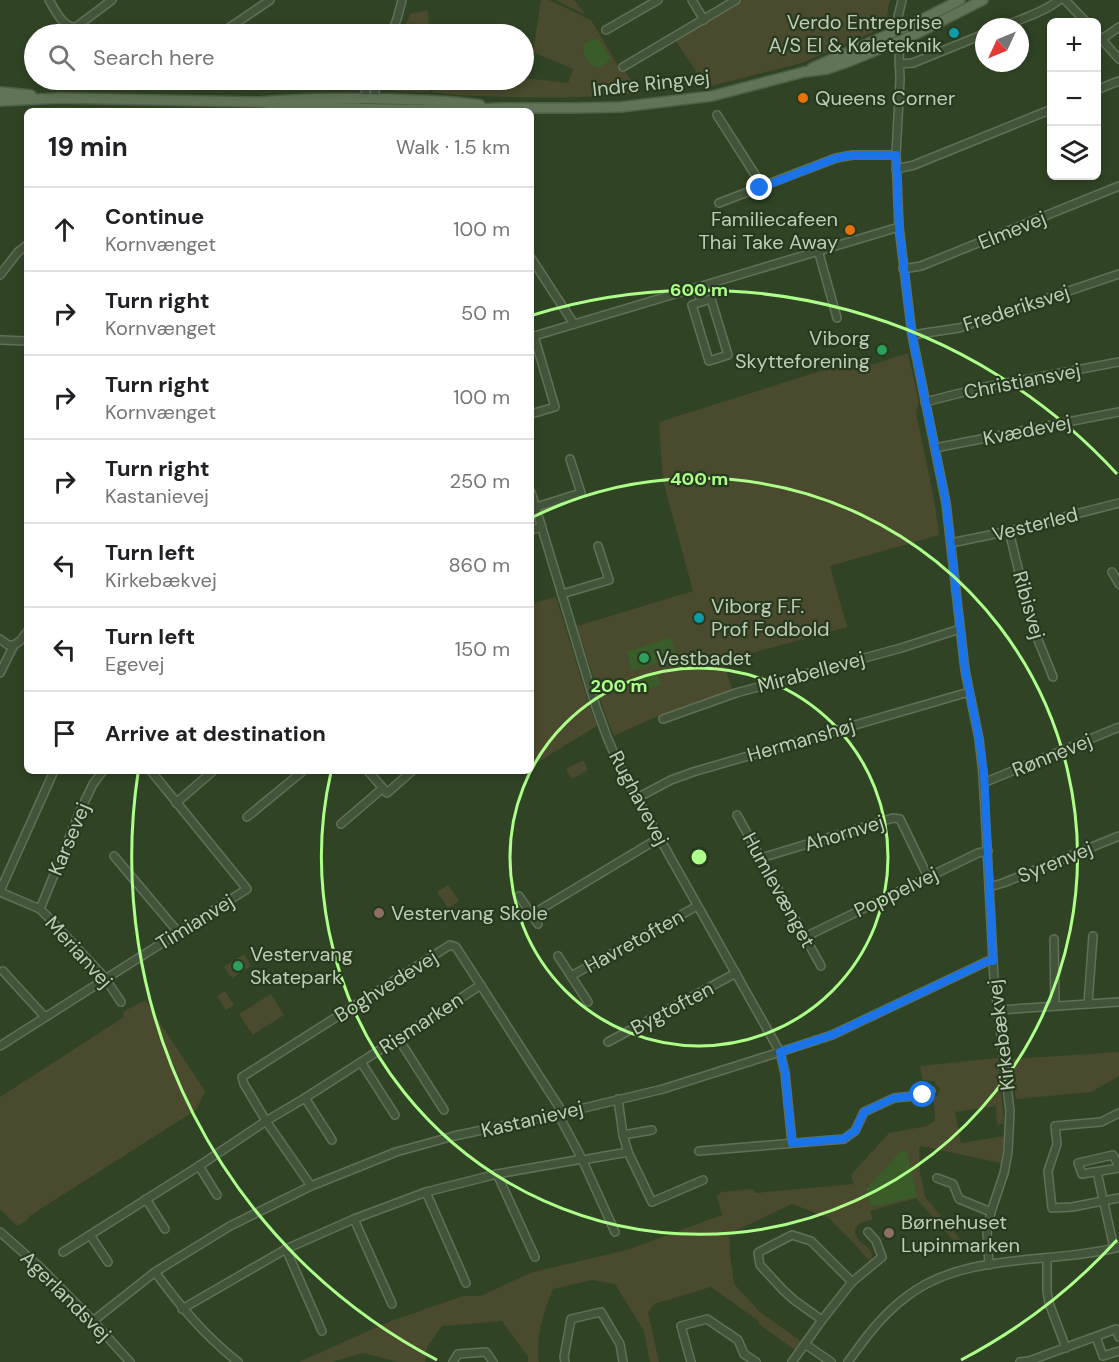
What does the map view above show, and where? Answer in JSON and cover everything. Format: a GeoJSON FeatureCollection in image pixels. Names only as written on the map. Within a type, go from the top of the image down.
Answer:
{"type":"FeatureCollection","features":[{"type":"Feature","properties":{"kind":"main road","name":"Indre Ringvej"},"geometry":{"type":"LineString","coordinates":[[804,72],[960,0]]}},
{"type":"Feature","properties":{"kind":"main road","name":"Indre Ringvej"},"geometry":{"type":"LineString","coordinates":[[0,101],[60,98],[259,102],[286,106],[368,106],[457,101],[500,108],[621,107],[712,96],[804,72],[827,69],[899,42],[983,0]]}},
{"type":"Feature","properties":{"kind":"main road","name":"Indre Ringvej"},"geometry":{"type":"LineString","coordinates":[[0,92],[60,98]]}},
{"type":"Feature","properties":{"kind":"street"},"geometry":{"type":"LineString","coordinates":[[49,0],[66,24]]}},
{"type":"Feature","properties":{"kind":"street"},"geometry":{"type":"LineString","coordinates":[[80,24],[112,0]]}},
{"type":"Feature","properties":{"kind":"street"},"geometry":{"type":"LineString","coordinates":[[235,24],[270,0]]}},
{"type":"Feature","properties":{"kind":"street"},"geometry":{"type":"LineString","coordinates":[[395,24],[402,0]]}},
{"type":"Feature","properties":{"kind":"street"},"geometry":{"type":"LineString","coordinates":[[606,30],[658,0]]}},
{"type":"Feature","properties":{"kind":"street"},"geometry":{"type":"LineString","coordinates":[[692,0],[704,20]]}},
{"type":"Feature","properties":{"kind":"street"},"geometry":{"type":"LineString","coordinates":[[623,67],[736,0]]}},
{"type":"Feature","properties":{"kind":"street","name":"Kirkebækvej"},"geometry":{"type":"LineString","coordinates":[[902,0],[899,13],[900,80],[896,169],[903,269],[912,335],[946,503],[960,629],[969,692],[979,739],[984,781],[994,979],[1010,1111],[1008,1152],[1004,1173],[987,1231],[989,1265]]}},
{"type":"Feature","properties":{"kind":"street"},"geometry":{"type":"LineString","coordinates":[[1022,18],[1059,0]]}},
{"type":"Feature","properties":{"kind":"street"},"geometry":{"type":"LineString","coordinates":[[1065,0],[1082,18]]}},
{"type":"Feature","properties":{"kind":"street"},"geometry":{"type":"LineString","coordinates":[[1101,35],[1119,27]]}},
{"type":"Feature","properties":{"kind":"street"},"geometry":{"type":"LineString","coordinates":[[899,64],[913,63],[975,38]]}},
{"type":"Feature","properties":{"kind":"street"},"geometry":{"type":"LineString","coordinates":[[1101,38],[1119,58]]}},
{"type":"Feature","properties":{"kind":"street"},"geometry":{"type":"LineString","coordinates":[[1101,88],[1119,81]]}},
{"type":"Feature","properties":{"kind":"street"},"geometry":{"type":"LineString","coordinates":[[368,90],[368,106]]}},
{"type":"Feature","properties":{"kind":"street"},"geometry":{"type":"LineString","coordinates":[[368,106],[374,90]]}},
{"type":"Feature","properties":{"kind":"street"},"geometry":{"type":"LineString","coordinates":[[896,169],[914,165],[1047,111]]}},
{"type":"Feature","properties":{"kind":"street"},"geometry":{"type":"LineString","coordinates":[[717,115],[763,187]]}},
{"type":"Feature","properties":{"kind":"street"},"geometry":{"type":"LineString","coordinates":[[719,203],[836,158],[853,155],[896,155]]}},
{"type":"Feature","properties":{"kind":"street","name":"Elmevej"},"geometry":{"type":"LineString","coordinates":[[903,269],[921,266],[1119,186]]}},
{"type":"Feature","properties":{"kind":"street"},"geometry":{"type":"LineString","coordinates":[[534,335],[899,227]]}},
{"type":"Feature","properties":{"kind":"street"},"geometry":{"type":"LineString","coordinates":[[0,275],[24,247]]}},
{"type":"Feature","properties":{"kind":"street"},"geometry":{"type":"LineString","coordinates":[[818,250],[837,318]]}},
{"type":"Feature","properties":{"kind":"street"},"geometry":{"type":"LineString","coordinates":[[534,263],[574,324]]}},
{"type":"Feature","properties":{"kind":"street","name":"Frederiksvej"},"geometry":{"type":"LineString","coordinates":[[912,335],[959,328],[1119,274]]}},
{"type":"Feature","properties":{"kind":"street"},"geometry":{"type":"LineString","coordinates":[[697,286],[701,302]]}},
{"type":"Feature","properties":{"kind":"street"},"geometry":{"type":"LineString","coordinates":[[711,299],[728,355],[709,361],[692,305],[701,302],[711,299]]}},
{"type":"Feature","properties":{"kind":"street"},"geometry":{"type":"LineString","coordinates":[[0,340],[24,341]]}},
{"type":"Feature","properties":{"kind":"street"},"geometry":{"type":"LineString","coordinates":[[534,342],[555,407],[534,413]]}},
{"type":"Feature","properties":{"kind":"street","name":"Christiansvej"},"geometry":{"type":"LineString","coordinates":[[925,402],[980,388],[1119,362]]}},
{"type":"Feature","properties":{"kind":"street","name":"Kvædevej"},"geometry":{"type":"LineString","coordinates":[[935,448],[1119,412]]}},
{"type":"Feature","properties":{"kind":"street"},"geometry":{"type":"LineString","coordinates":[[536,507],[581,493],[570,459]]}},
{"type":"Feature","properties":{"kind":"street","name":"Rughavevej"},"geometry":{"type":"LineString","coordinates":[[534,501],[603,726],[619,765],[780,1052],[785,1073],[792,1143]]}},
{"type":"Feature","properties":{"kind":"street","name":"Vesterled"},"geometry":{"type":"LineString","coordinates":[[951,543],[1009,531],[1119,502]]}},
{"type":"Feature","properties":{"kind":"street"},"geometry":{"type":"LineString","coordinates":[[534,529],[542,527]]}},
{"type":"Feature","properties":{"kind":"street","name":"Ribisvej"},"geometry":{"type":"LineString","coordinates":[[1009,531],[1036,635],[1053,677]]}},
{"type":"Feature","properties":{"kind":"street"},"geometry":{"type":"LineString","coordinates":[[562,594],[609,579],[598,546]]}},
{"type":"Feature","properties":{"kind":"street"},"geometry":{"type":"LineString","coordinates":[[1113,572],[1119,585]]}},
{"type":"Feature","properties":{"kind":"street","name":"Mirabellevej"},"geometry":{"type":"LineString","coordinates":[[663,719],[735,693],[901,648],[960,629]]}},
{"type":"Feature","properties":{"kind":"street"},"geometry":{"type":"LineString","coordinates":[[0,673],[14,645],[24,636]]}},
{"type":"Feature","properties":{"kind":"street"},"geometry":{"type":"LineString","coordinates":[[0,639],[8,645],[14,645]]}},
{"type":"Feature","properties":{"kind":"street","name":"Hermanshøj"},"geometry":{"type":"LineString","coordinates":[[637,798],[671,780],[693,772],[969,692]]}},
{"type":"Feature","properties":{"kind":"street","name":"Rønnevej"},"geometry":{"type":"LineString","coordinates":[[984,781],[1119,727]]}},
{"type":"Feature","properties":{"kind":"street"},"geometry":{"type":"LineString","coordinates":[[0,892],[53,774]]}},
{"type":"Feature","properties":{"kind":"street","name":"Karsevej"},"geometry":{"type":"LineString","coordinates":[[40,909],[81,809],[93,784],[101,774]]}},
{"type":"Feature","properties":{"kind":"street","name":"Timianvej"},"geometry":{"type":"LineString","coordinates":[[0,1046],[247,889],[153,774]]}},
{"type":"Feature","properties":{"kind":"street"},"geometry":{"type":"LineString","coordinates":[[176,803],[210,774]]}},
{"type":"Feature","properties":{"kind":"street"},"geometry":{"type":"LineString","coordinates":[[247,817],[299,774]]}},
{"type":"Feature","properties":{"kind":"street"},"geometry":{"type":"LineString","coordinates":[[371,774],[387,793],[409,774]]}},
{"type":"Feature","properties":{"kind":"street"},"geometry":{"type":"LineString","coordinates":[[341,824],[383,788]]}},
{"type":"Feature","properties":{"kind":"street","name":"Humlevænget"},"geometry":{"type":"LineString","coordinates":[[737,815],[821,966]]}},
{"type":"Feature","properties":{"kind":"street","name":"Ahornvej"},"geometry":{"type":"LineString","coordinates":[[761,858],[893,818],[900,819],[928,877]]}},
{"type":"Feature","properties":{"kind":"street","name":"Syrenvej"},"geometry":{"type":"LineString","coordinates":[[989,887],[1119,836]]}},
{"type":"Feature","properties":{"kind":"street"},"geometry":{"type":"LineString","coordinates":[[531,915],[659,838]]}},
{"type":"Feature","properties":{"kind":"street","name":"Poppelvej"},"geometry":{"type":"LineString","coordinates":[[805,937],[978,853],[988,851]]}},
{"type":"Feature","properties":{"kind":"street"},"geometry":{"type":"LineString","coordinates":[[114,856],[178,932]]}},
{"type":"Feature","properties":{"kind":"street","name":"Merianvej"},"geometry":{"type":"LineString","coordinates":[[0,892],[40,909],[105,978],[121,1002]]}},
{"type":"Feature","properties":{"kind":"street"},"geometry":{"type":"LineString","coordinates":[[519,896],[538,924]]}},
{"type":"Feature","properties":{"kind":"street","name":"Havretoften"},"geometry":{"type":"LineString","coordinates":[[571,976],[698,906]]}},
{"type":"Feature","properties":{"kind":"street"},"geometry":{"type":"LineString","coordinates":[[1088,1004],[1093,936]]}},
{"type":"Feature","properties":{"kind":"street"},"geometry":{"type":"LineString","coordinates":[[1054,939],[1055,1006]]}},
{"type":"Feature","properties":{"kind":"street","name":"Boghvedevej"},"geometry":{"type":"LineString","coordinates":[[266,1121],[242,1077],[450,945],[456,947],[561,1113],[585,1159],[615,1232]]}},
{"type":"Feature","properties":{"kind":"street","name":"Havretoften"},"geometry":{"type":"LineString","coordinates":[[558,956],[588,1002]]}},
{"type":"Feature","properties":{"kind":"street","name":"Kastanievej"},"geometry":{"type":"LineString","coordinates":[[93,1321],[155,1272],[230,1226],[311,1186],[396,1152],[454,1136],[663,1089],[780,1052],[832,1035],[988,961],[993,961]]}},
{"type":"Feature","properties":{"kind":"street"},"geometry":{"type":"LineString","coordinates":[[3,971],[45,1017]]}},
{"type":"Feature","properties":{"kind":"street","name":"Bygtoften"},"geometry":{"type":"LineString","coordinates":[[608,1042],[736,973]]}},
{"type":"Feature","properties":{"kind":"street","name":"Rismarken"},"geometry":{"type":"LineString","coordinates":[[63,1252],[481,985]]}},
{"type":"Feature","properties":{"kind":"street"},"geometry":{"type":"LineString","coordinates":[[998,1010],[1119,1002]]}},
{"type":"Feature","properties":{"kind":"street"},"geometry":{"type":"LineString","coordinates":[[398,1038],[444,1110]]}},
{"type":"Feature","properties":{"kind":"street","name":"Rismarken"},"geometry":{"type":"LineString","coordinates":[[361,1062],[395,1115]]}},
{"type":"Feature","properties":{"kind":"street"},"geometry":{"type":"LineString","coordinates":[[699,1151],[843,1139],[855,1131],[864,1112],[894,1098],[923,1095],[931,1091]]}},
{"type":"Feature","properties":{"kind":"street"},"geometry":{"type":"LineString","coordinates":[[305,1098],[332,1140]]}},
{"type":"Feature","properties":{"kind":"street"},"geometry":{"type":"LineString","coordinates":[[618,1099],[628,1152],[652,1202],[703,1180]]}},
{"type":"Feature","properties":{"kind":"street"},"geometry":{"type":"LineString","coordinates":[[1119,1113],[1101,1122],[1055,1126],[1057,1144],[1048,1171],[1052,1208],[1072,1207],[1119,1198]]}},
{"type":"Feature","properties":{"kind":"street"},"geometry":{"type":"LineString","coordinates":[[266,1121],[311,1186]]}},
{"type":"Feature","properties":{"kind":"street"},"geometry":{"type":"LineString","coordinates":[[623,1135],[652,1130]]}},
{"type":"Feature","properties":{"kind":"street"},"geometry":{"type":"LineString","coordinates":[[182,1309],[286,1249],[354,1219],[426,1192],[497,1174],[628,1152]]}},
{"type":"Feature","properties":{"kind":"street"},"geometry":{"type":"LineString","coordinates":[[1113,1155],[1119,1167],[1096,1172],[1082,1174],[1078,1163],[1113,1155]]}},
{"type":"Feature","properties":{"kind":"street"},"geometry":{"type":"LineString","coordinates":[[199,1166],[217,1195]]}},
{"type":"Feature","properties":{"kind":"street"},"geometry":{"type":"LineString","coordinates":[[848,1362],[876,1324],[907,1296],[943,1277],[962,1270],[989,1265],[1116,1248],[1096,1172]]}},
{"type":"Feature","properties":{"kind":"street"},"geometry":{"type":"LineString","coordinates":[[497,1174],[535,1257]]}},
{"type":"Feature","properties":{"kind":"street"},"geometry":{"type":"LineString","coordinates":[[937,1178],[953,1184],[959,1199],[991,1212]]}},
{"type":"Feature","properties":{"kind":"street"},"geometry":{"type":"LineString","coordinates":[[426,1192],[466,1283]]}},
{"type":"Feature","properties":{"kind":"street"},"geometry":{"type":"LineString","coordinates":[[146,1199],[165,1229]]}},
{"type":"Feature","properties":{"kind":"street"},"geometry":{"type":"LineString","coordinates":[[354,1219],[392,1304]]}},
{"type":"Feature","properties":{"kind":"street","name":"Agerlandsvej"},"geometry":{"type":"LineString","coordinates":[[0,1232],[42,1269],[93,1321],[127,1361]]}},
{"type":"Feature","properties":{"kind":"street"},"geometry":{"type":"LineString","coordinates":[[792,1362],[852,1282],[882,1257],[876,1241],[868,1232]]}},
{"type":"Feature","properties":{"kind":"street"},"geometry":{"type":"LineString","coordinates":[[90,1234],[108,1262]]}},
{"type":"Feature","properties":{"kind":"street"},"geometry":{"type":"LineString","coordinates":[[822,1320],[783,1290],[760,1265],[758,1253],[792,1235],[811,1241],[852,1282]]}},
{"type":"Feature","properties":{"kind":"street"},"geometry":{"type":"LineString","coordinates":[[286,1249],[322,1331]]}},
{"type":"Feature","properties":{"kind":"street"},"geometry":{"type":"LineString","coordinates":[[1047,1258],[1049,1303],[1066,1348]]}},
{"type":"Feature","properties":{"kind":"street"},"geometry":{"type":"LineString","coordinates":[[155,1272],[182,1309],[209,1338],[238,1362]]}},
{"type":"Feature","properties":{"kind":"street"},"geometry":{"type":"LineString","coordinates":[[565,1362],[571,1318],[601,1312],[620,1344],[623,1362]]}},
{"type":"Feature","properties":{"kind":"street"},"geometry":{"type":"LineString","coordinates":[[691,1362],[681,1326],[707,1319],[738,1340],[744,1354],[756,1362]]}},
{"type":"Feature","properties":{"kind":"street"},"geometry":{"type":"LineString","coordinates":[[1020,1362],[1116,1329],[1119,1337]]}},
{"type":"Feature","properties":{"kind":"street"},"geometry":{"type":"LineString","coordinates":[[1096,1337],[1103,1356],[1119,1351]]}},
{"type":"Feature","properties":{"kind":"street"},"geometry":{"type":"LineString","coordinates":[[805,1344],[831,1362]]}},
{"type":"Feature","properties":{"kind":"street"},"geometry":{"type":"LineString","coordinates":[[453,1362],[458,1354],[486,1352],[493,1362]]}},
{"type":"Feature","properties":{"kind":"shaded area"},"geometry":{"type":"Polygon","coordinates":[[[541,0],[549,0],[591,20],[621,71],[624,70],[640,93],[540,98],[470,96],[433,92],[433,90],[534,90],[534,79],[568,83],[573,69],[534,52],[541,0]],[[595,39],[586,42],[583,46],[583,54],[609,62],[595,39]]]}},
{"type":"Feature","properties":{"kind":"shaded area"},"geometry":{"type":"Polygon","coordinates":[[[555,0],[574,0],[586,15],[555,0]]]}},
{"type":"Feature","properties":{"kind":"shaded area"},"geometry":{"type":"Polygon","coordinates":[[[740,0],[890,0],[886,20],[878,30],[802,63],[707,87],[675,40],[740,0]]]}},
{"type":"Feature","properties":{"kind":"shaded area"},"geometry":{"type":"Polygon","coordinates":[[[428,10],[429,24],[406,24],[410,14],[428,10]]]}},
{"type":"Feature","properties":{"kind":"shaded area"},"geometry":{"type":"Polygon","coordinates":[[[599,40],[611,59],[599,68],[591,65],[583,50],[586,42],[599,40]]]}},
{"type":"Feature","properties":{"kind":"shaded area"},"geometry":{"type":"Polygon","coordinates":[[[430,90],[430,92],[395,91],[430,90]]]}},
{"type":"Feature","properties":{"kind":"shaded area"},"geometry":{"type":"Polygon","coordinates":[[[908,353],[919,402],[916,413],[939,535],[830,566],[847,627],[723,661],[733,692],[719,695],[662,717],[655,717],[614,736],[577,626],[693,591],[663,481],[659,422],[862,358],[865,367],[908,353]]]}},
{"type":"Feature","properties":{"kind":"shaded area"},"geometry":{"type":"Polygon","coordinates":[[[556,597],[597,726],[534,764],[534,603],[556,597]]]}},
{"type":"Feature","properties":{"kind":"shaded area"},"geometry":{"type":"Polygon","coordinates":[[[671,637],[677,657],[632,671],[626,652],[671,637]]]}},
{"type":"Feature","properties":{"kind":"shaded area"},"geometry":{"type":"Polygon","coordinates":[[[657,673],[661,685],[638,692],[635,680],[657,673]]]}},
{"type":"Feature","properties":{"kind":"shaded area"},"geometry":{"type":"Polygon","coordinates":[[[583,760],[588,770],[572,779],[566,769],[583,760]]]}},
{"type":"Feature","properties":{"kind":"shaded area"},"geometry":{"type":"Polygon","coordinates":[[[448,885],[459,901],[448,908],[437,892],[448,885]]]}},
{"type":"Feature","properties":{"kind":"shaded area","name":"Vestervang Skatepark"},"geometry":{"type":"Polygon","coordinates":[[[244,954],[251,966],[232,978],[224,967],[244,954]]]}},
{"type":"Feature","properties":{"kind":"shaded area"},"geometry":{"type":"Polygon","coordinates":[[[225,991],[234,1005],[226,1010],[217,996],[225,991]]]}},
{"type":"Feature","properties":{"kind":"shaded area"},"geometry":{"type":"Polygon","coordinates":[[[271,994],[284,1015],[253,1035],[239,1014],[271,994]]]}},
{"type":"Feature","properties":{"kind":"shaded area"},"geometry":{"type":"Polygon","coordinates":[[[145,1000],[205,1091],[196,1110],[17,1226],[0,1209],[0,1097],[124,1017],[123,1012],[145,1000]]]}},
{"type":"Feature","properties":{"kind":"shaded area"},"geometry":{"type":"Polygon","coordinates":[[[1119,1052],[1119,1076],[1091,1092],[1016,1099],[1011,1059],[1119,1052]]]}},
{"type":"Feature","properties":{"kind":"shaded area"},"geometry":{"type":"Polygon","coordinates":[[[998,1058],[1004,1123],[997,1125],[996,1106],[955,1112],[961,1143],[1005,1136],[1001,1163],[921,1146],[919,1148],[920,1172],[925,1197],[963,1242],[959,1247],[916,1198],[870,1211],[873,1220],[865,1221],[856,1227],[857,1238],[872,1253],[870,1262],[829,1218],[792,1204],[729,1234],[734,1284],[761,1313],[802,1342],[796,1351],[711,1287],[654,1304],[648,1312],[659,1362],[650,1362],[644,1331],[615,1284],[592,1280],[553,1289],[539,1334],[539,1362],[528,1362],[528,1357],[502,1321],[442,1326],[427,1347],[425,1362],[398,1362],[363,1353],[332,1362],[299,1362],[391,1321],[463,1296],[480,1296],[533,1272],[627,1250],[722,1215],[717,1197],[721,1192],[753,1189],[755,1193],[854,1184],[851,1175],[889,1133],[927,1126],[935,1120],[934,1103],[931,1099],[937,1096],[940,1089],[934,1081],[922,1080],[920,1066],[998,1058]]]}},
{"type":"Feature","properties":{"kind":"shaded area"},"geometry":{"type":"Polygon","coordinates":[[[901,1151],[907,1151],[917,1197],[872,1207],[866,1189],[901,1151]]]}},
{"type":"Feature","properties":{"kind":"place","name":"Verdo Entreprise A/S El & Køleteknik"},"geometry":{"type":"Point","coordinates":[954,33]}},
{"type":"Feature","properties":{"kind":"place","name":"Queens Corner"},"geometry":{"type":"Point","coordinates":[803,98]}},
{"type":"Feature","properties":{"kind":"place","name":"Familiecafeen Thai Take Away"},"geometry":{"type":"Point","coordinates":[850,230]}},
{"type":"Feature","properties":{"kind":"place","name":"Viborg Skytteforening"},"geometry":{"type":"Point","coordinates":[882,350]}},
{"type":"Feature","properties":{"kind":"place","name":"Viborg F.F. Prof Fodbold"},"geometry":{"type":"Point","coordinates":[699,618]}},
{"type":"Feature","properties":{"kind":"place","name":"Vestbadet"},"geometry":{"type":"Point","coordinates":[644,658]}},
{"type":"Feature","properties":{"kind":"place","name":"Vestervang Skole"},"geometry":{"type":"Point","coordinates":[379,913]}},
{"type":"Feature","properties":{"kind":"place","name":"Vestervang Skatepark"},"geometry":{"type":"Point","coordinates":[238,966]}},
{"type":"Feature","properties":{"kind":"place","name":"Børnehuset Lupinmarken"},"geometry":{"type":"Point","coordinates":[889,1233]}},
{"type":"Feature","properties":{"kind":"route"},"geometry":{"type":"LineString","coordinates":[[760,188],[836,158],[853,155],[896,155],[899,227],[912,335],[946,503],[965,670],[984,774],[993,961],[988,961],[832,1035],[780,1052],[785,1073],[792,1143],[843,1139],[855,1131],[864,1112],[894,1098],[923,1095]]}}]}
